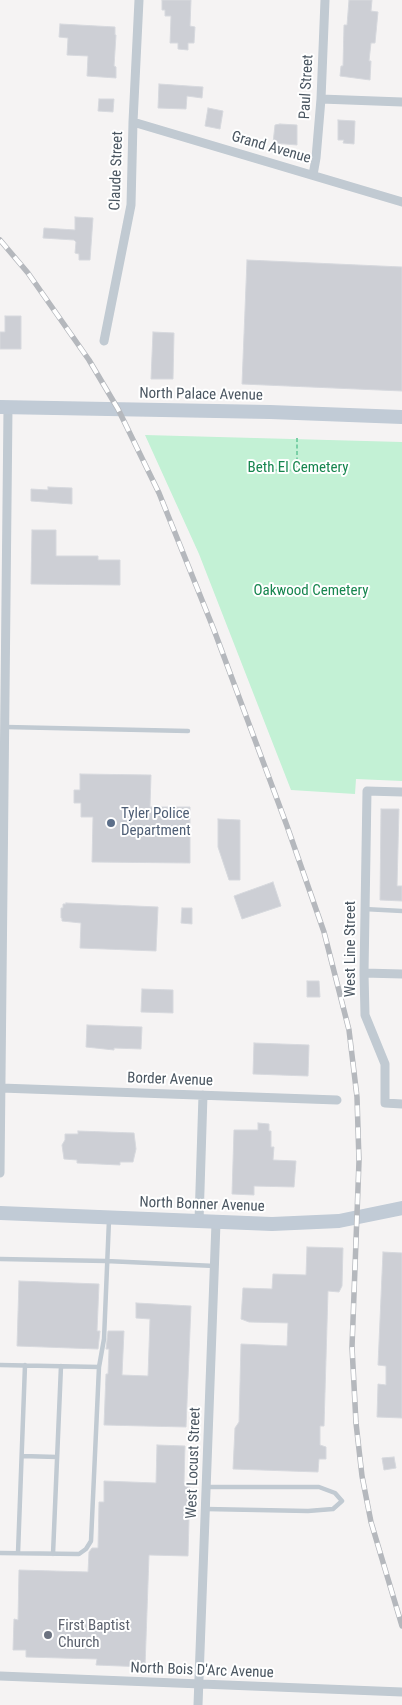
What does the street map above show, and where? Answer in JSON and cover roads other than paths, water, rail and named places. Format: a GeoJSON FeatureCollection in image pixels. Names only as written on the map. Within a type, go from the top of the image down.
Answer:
{"type":"FeatureCollection","features":[{"type":"Feature","properties":{"kind":"street","name":"Claude Street"},"geometry":{"type":"LineString","coordinates":[[104,341],[131,205],[139,0]]}},
{"type":"Feature","properties":{"kind":"street","name":"Paul Street"},"geometry":{"type":"LineString","coordinates":[[313,175],[320,99],[324,0]]}},
{"type":"Feature","properties":{"kind":"street"},"geometry":{"type":"LineString","coordinates":[[320,99],[402,102]]}},
{"type":"Feature","properties":{"kind":"street","name":"Grand Avenue"},"geometry":{"type":"LineString","coordinates":[[133,122],[402,202]]}},
{"type":"Feature","properties":{"kind":"street"},"geometry":{"type":"LineString","coordinates":[[0,1173],[6,726],[4,407]]}},
{"type":"Feature","properties":{"kind":"street","name":"North Palace Avenue"},"geometry":{"type":"LineString","coordinates":[[4,407],[270,412],[402,417]]}},
{"type":"Feature","properties":{"kind":"street","name":"West Line Street"},"geometry":{"type":"LineString","coordinates":[[402,792],[367,791],[364,909],[365,1015],[385,1064],[385,1103],[402,1104]]}},
{"type":"Feature","properties":{"kind":"street"},"geometry":{"type":"LineString","coordinates":[[364,972],[402,974]]}},
{"type":"Feature","properties":{"kind":"street","name":"Border Avenue"},"geometry":{"type":"LineString","coordinates":[[1,1088],[337,1100]]}},
{"type":"Feature","properties":{"kind":"street"},"geometry":{"type":"LineString","coordinates":[[199,1221],[204,1095]]}},
{"type":"Feature","properties":{"kind":"street","name":"North Bonner Avenue"},"geometry":{"type":"LineString","coordinates":[[0,1213],[272,1224],[339,1221],[377,1215],[402,1208]]}},
{"type":"Feature","properties":{"kind":"street","name":"West Locust Street"},"geometry":{"type":"LineString","coordinates":[[198,1705],[216,1223]]}},
{"type":"Feature","properties":{"kind":"street","name":"North Bois D'Arc Avenue"},"geometry":{"type":"LineString","coordinates":[[0,1676],[402,1692]]}},
{"type":"Feature","properties":{"kind":"lane"},"geometry":{"type":"LineString","coordinates":[[6,726],[188,730]]}},
{"type":"Feature","properties":{"kind":"lane"},"geometry":{"type":"LineString","coordinates":[[364,909],[402,911]]}},
{"type":"Feature","properties":{"kind":"lane"},"geometry":{"type":"LineString","coordinates":[[0,1552],[79,1554],[86,1549],[91,1541],[99,1367],[104,1338],[109,1218]]}},
{"type":"Feature","properties":{"kind":"lane"},"geometry":{"type":"LineString","coordinates":[[0,1259],[215,1266]]}},
{"type":"Feature","properties":{"kind":"lane"},"geometry":{"type":"LineString","coordinates":[[0,1364],[99,1367]]}},
{"type":"Feature","properties":{"kind":"lane"},"geometry":{"type":"LineString","coordinates":[[18,1553],[25,1365]]}},
{"type":"Feature","properties":{"kind":"lane"},"geometry":{"type":"LineString","coordinates":[[53,1554],[61,1366]]}},
{"type":"Feature","properties":{"kind":"lane"},"geometry":{"type":"LineString","coordinates":[[22,1456],[57,1457]]}},
{"type":"Feature","properties":{"kind":"lane"},"geometry":{"type":"LineString","coordinates":[[206,1487],[319,1488],[335,1493],[342,1501],[333,1509],[308,1511],[206,1510]]}},
{"type":"Feature","properties":{"kind":"railway"},"geometry":{"type":"LineString","coordinates":[[0,240],[28,273],[89,360],[118,409],[159,493],[214,630],[287,826],[324,932],[349,1030],[357,1097],[359,1161],[352,1347],[356,1423],[362,1476],[371,1522],[402,1626]]}},
{"type":"Feature","properties":{"kind":"place","name":"Tyler Police Department"},"geometry":{"type":"Point","coordinates":[111,823]}},
{"type":"Feature","properties":{"kind":"place","name":"First Baptist Church"},"geometry":{"type":"Point","coordinates":[48,1635]}},
{"type":"Feature","properties":{"kind":"park label","name":"Beth El Cemetery"},"geometry":{"type":"Point","coordinates":[298,468]}},
{"type":"Feature","properties":{"kind":"park label","name":"Oakwood Cemetery"},"geometry":{"type":"Point","coordinates":[311,591]}}]}
